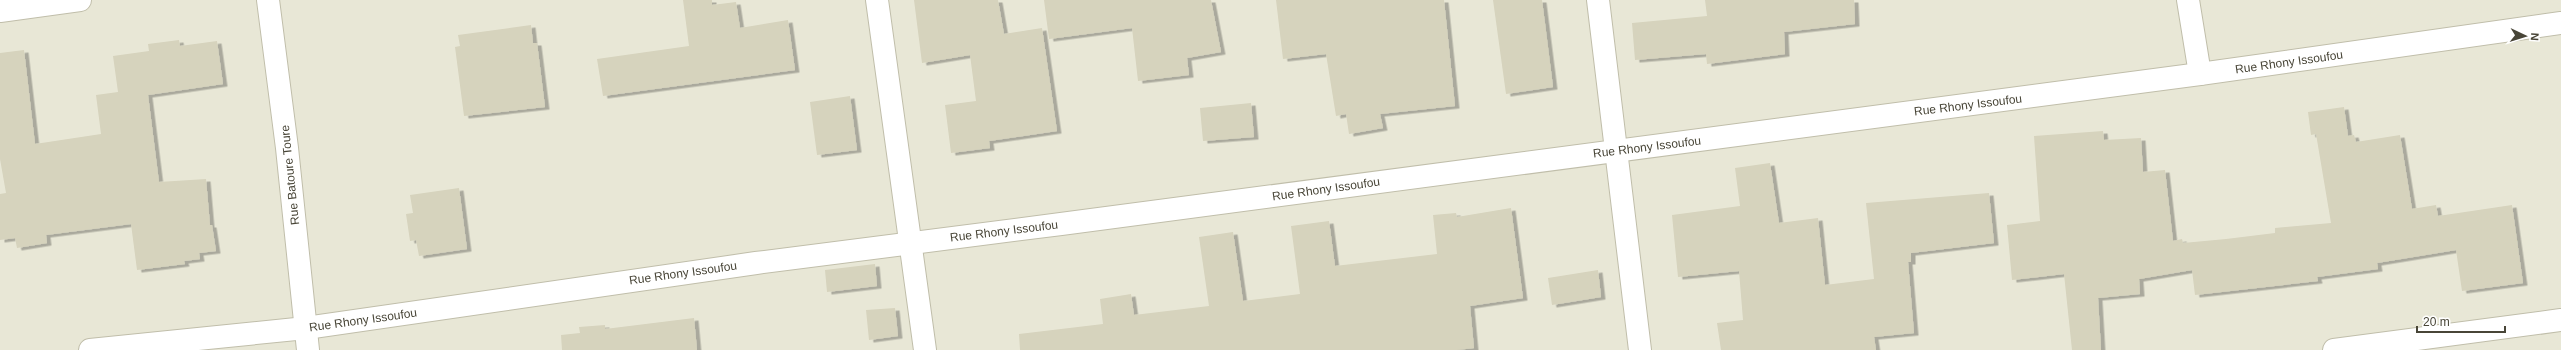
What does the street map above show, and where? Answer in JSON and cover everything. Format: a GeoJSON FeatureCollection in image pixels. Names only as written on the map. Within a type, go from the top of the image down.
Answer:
{"type":"FeatureCollection","features":[{"type":"Feature","properties":{"kind":"street"},"geometry":{"type":"LineString","coordinates":[[0,11],[80,0]]}},
{"type":"Feature","properties":{"kind":"street","name":"Rue Batoure Toure"},"geometry":{"type":"LineString","coordinates":[[268,0],[287,148],[308,350]]}},
{"type":"Feature","properties":{"kind":"street"},"geometry":{"type":"LineString","coordinates":[[877,0],[925,350]]}},
{"type":"Feature","properties":{"kind":"street"},"geometry":{"type":"LineString","coordinates":[[1598,0],[1640,350]]}},
{"type":"Feature","properties":{"kind":"street"},"geometry":{"type":"LineString","coordinates":[[2188,0],[2200,74]]}},
{"type":"Feature","properties":{"kind":"street","name":"Rue Rhony Issoufou"},"geometry":{"type":"LineString","coordinates":[[90,350],[306,328],[909,242],[2200,74],[2561,23]]}},
{"type":"Feature","properties":{"kind":"street"},"geometry":{"type":"LineString","coordinates":[[2334,350],[2561,320]]}},
{"type":"Feature","properties":{"kind":"shaded area"},"geometry":{"type":"Polygon","coordinates":[[[0,0],[2561,0],[2561,350],[0,350],[0,0]]]}},
{"type":"Feature","properties":{"kind":"building"},"geometry":{"type":"Polygon","coordinates":[[[683,0],[712,0],[712,5],[736,2],[740,28],[788,20],[795,70],[603,96],[597,59],[689,46],[683,0]]]}},
{"type":"Feature","properties":{"kind":"building"},"geometry":{"type":"Polygon","coordinates":[[[914,0],[998,0],[1004,34],[1042,28],[1057,131],[989,141],[990,148],[951,153],[945,105],[976,101],[970,55],[922,63],[914,0]]]}},
{"type":"Feature","properties":{"kind":"building"},"geometry":{"type":"Polygon","coordinates":[[[1044,0],[1211,0],[1221,52],[1187,58],[1189,75],[1138,81],[1132,28],[1049,39],[1044,0]]]}},
{"type":"Feature","properties":{"kind":"building"},"geometry":{"type":"Polygon","coordinates":[[[1276,0],[1444,0],[1455,106],[1380,114],[1383,128],[1349,134],[1346,114],[1336,116],[1326,54],[1283,59],[1276,0]]]}},
{"type":"Feature","properties":{"kind":"building"},"geometry":{"type":"Polygon","coordinates":[[[1493,0],[1542,0],[1553,87],[1506,94],[1493,0]]]}},
{"type":"Feature","properties":{"kind":"building"},"geometry":{"type":"Polygon","coordinates":[[[1705,0],[1854,0],[1855,24],[1784,32],[1785,54],[1707,64],[1706,54],[1635,60],[1632,23],[1707,16],[1705,0]]]}},
{"type":"Feature","properties":{"kind":"building"},"geometry":{"type":"Polygon","coordinates":[[[531,25],[533,43],[537,43],[545,107],[464,116],[455,47],[460,46],[458,35],[531,25]]]}},
{"type":"Feature","properties":{"kind":"building"},"geometry":{"type":"Polygon","coordinates":[[[179,40],[180,46],[217,41],[223,84],[148,95],[159,182],[206,179],[210,225],[212,225],[216,251],[199,253],[200,259],[184,261],[185,264],[137,270],[131,224],[46,235],[47,243],[17,248],[15,238],[0,240],[0,194],[6,193],[0,159],[0,53],[24,50],[35,144],[101,134],[96,95],[118,92],[113,56],[149,51],[148,44],[179,40]]]}},
{"type":"Feature","properties":{"kind":"building"},"geometry":{"type":"Polygon","coordinates":[[[850,96],[857,150],[817,155],[810,102],[850,96]]]}},
{"type":"Feature","properties":{"kind":"building"},"geometry":{"type":"Polygon","coordinates":[[[1251,103],[1254,137],[1203,141],[1200,108],[1251,103]]]}},
{"type":"Feature","properties":{"kind":"building"},"geometry":{"type":"Polygon","coordinates":[[[2344,107],[2348,136],[2354,135],[2356,142],[2400,135],[2412,209],[2436,205],[2438,216],[2512,205],[2523,283],[2462,291],[2456,250],[2377,263],[2378,269],[2317,277],[2318,281],[2195,295],[2192,270],[2139,279],[2140,294],[2098,298],[2101,350],[2072,350],[2064,274],[2012,280],[2007,225],[2040,221],[2034,136],[2103,131],[2104,140],[2141,138],[2143,172],[2165,170],[2173,241],[2182,239],[2183,243],[2226,239],[2275,233],[2275,228],[2331,223],[2316,134],[2311,135],[2308,112],[2344,107]]]}},
{"type":"Feature","properties":{"kind":"building"},"geometry":{"type":"Polygon","coordinates":[[[1770,163],[1779,223],[1818,218],[1825,285],[1874,279],[1866,203],[1989,193],[1994,243],[1911,253],[1911,262],[1908,262],[1914,333],[1874,337],[1876,350],[1721,350],[1717,323],[1743,320],[1739,271],[1678,277],[1672,215],[1740,206],[1735,168],[1770,163]]]}},
{"type":"Feature","properties":{"kind":"building"},"geometry":{"type":"Polygon","coordinates":[[[459,188],[467,249],[419,256],[416,240],[410,241],[406,214],[413,213],[410,195],[459,188]]]}},
{"type":"Feature","properties":{"kind":"building"},"geometry":{"type":"Polygon","coordinates":[[[1511,208],[1523,298],[1470,306],[1474,348],[1457,350],[1020,350],[1019,334],[1103,324],[1100,299],[1131,294],[1134,315],[1209,306],[1199,237],[1233,232],[1243,301],[1300,294],[1291,226],[1329,221],[1335,266],[1437,254],[1433,215],[1456,213],[1457,217],[1511,208]]]}},
{"type":"Feature","properties":{"kind":"building"},"geometry":{"type":"Polygon","coordinates":[[[875,264],[877,286],[827,292],[825,270],[875,264]]]}},
{"type":"Feature","properties":{"kind":"building"},"geometry":{"type":"Polygon","coordinates":[[[1598,270],[1601,297],[1552,305],[1548,278],[1598,270]]]}},
{"type":"Feature","properties":{"kind":"building"},"geometry":{"type":"Polygon","coordinates":[[[895,308],[898,336],[869,340],[866,310],[895,308]]]}},
{"type":"Feature","properties":{"kind":"building"},"geometry":{"type":"Polygon","coordinates":[[[694,318],[697,350],[562,350],[561,335],[580,333],[579,327],[605,325],[605,329],[694,318]]]}}]}
